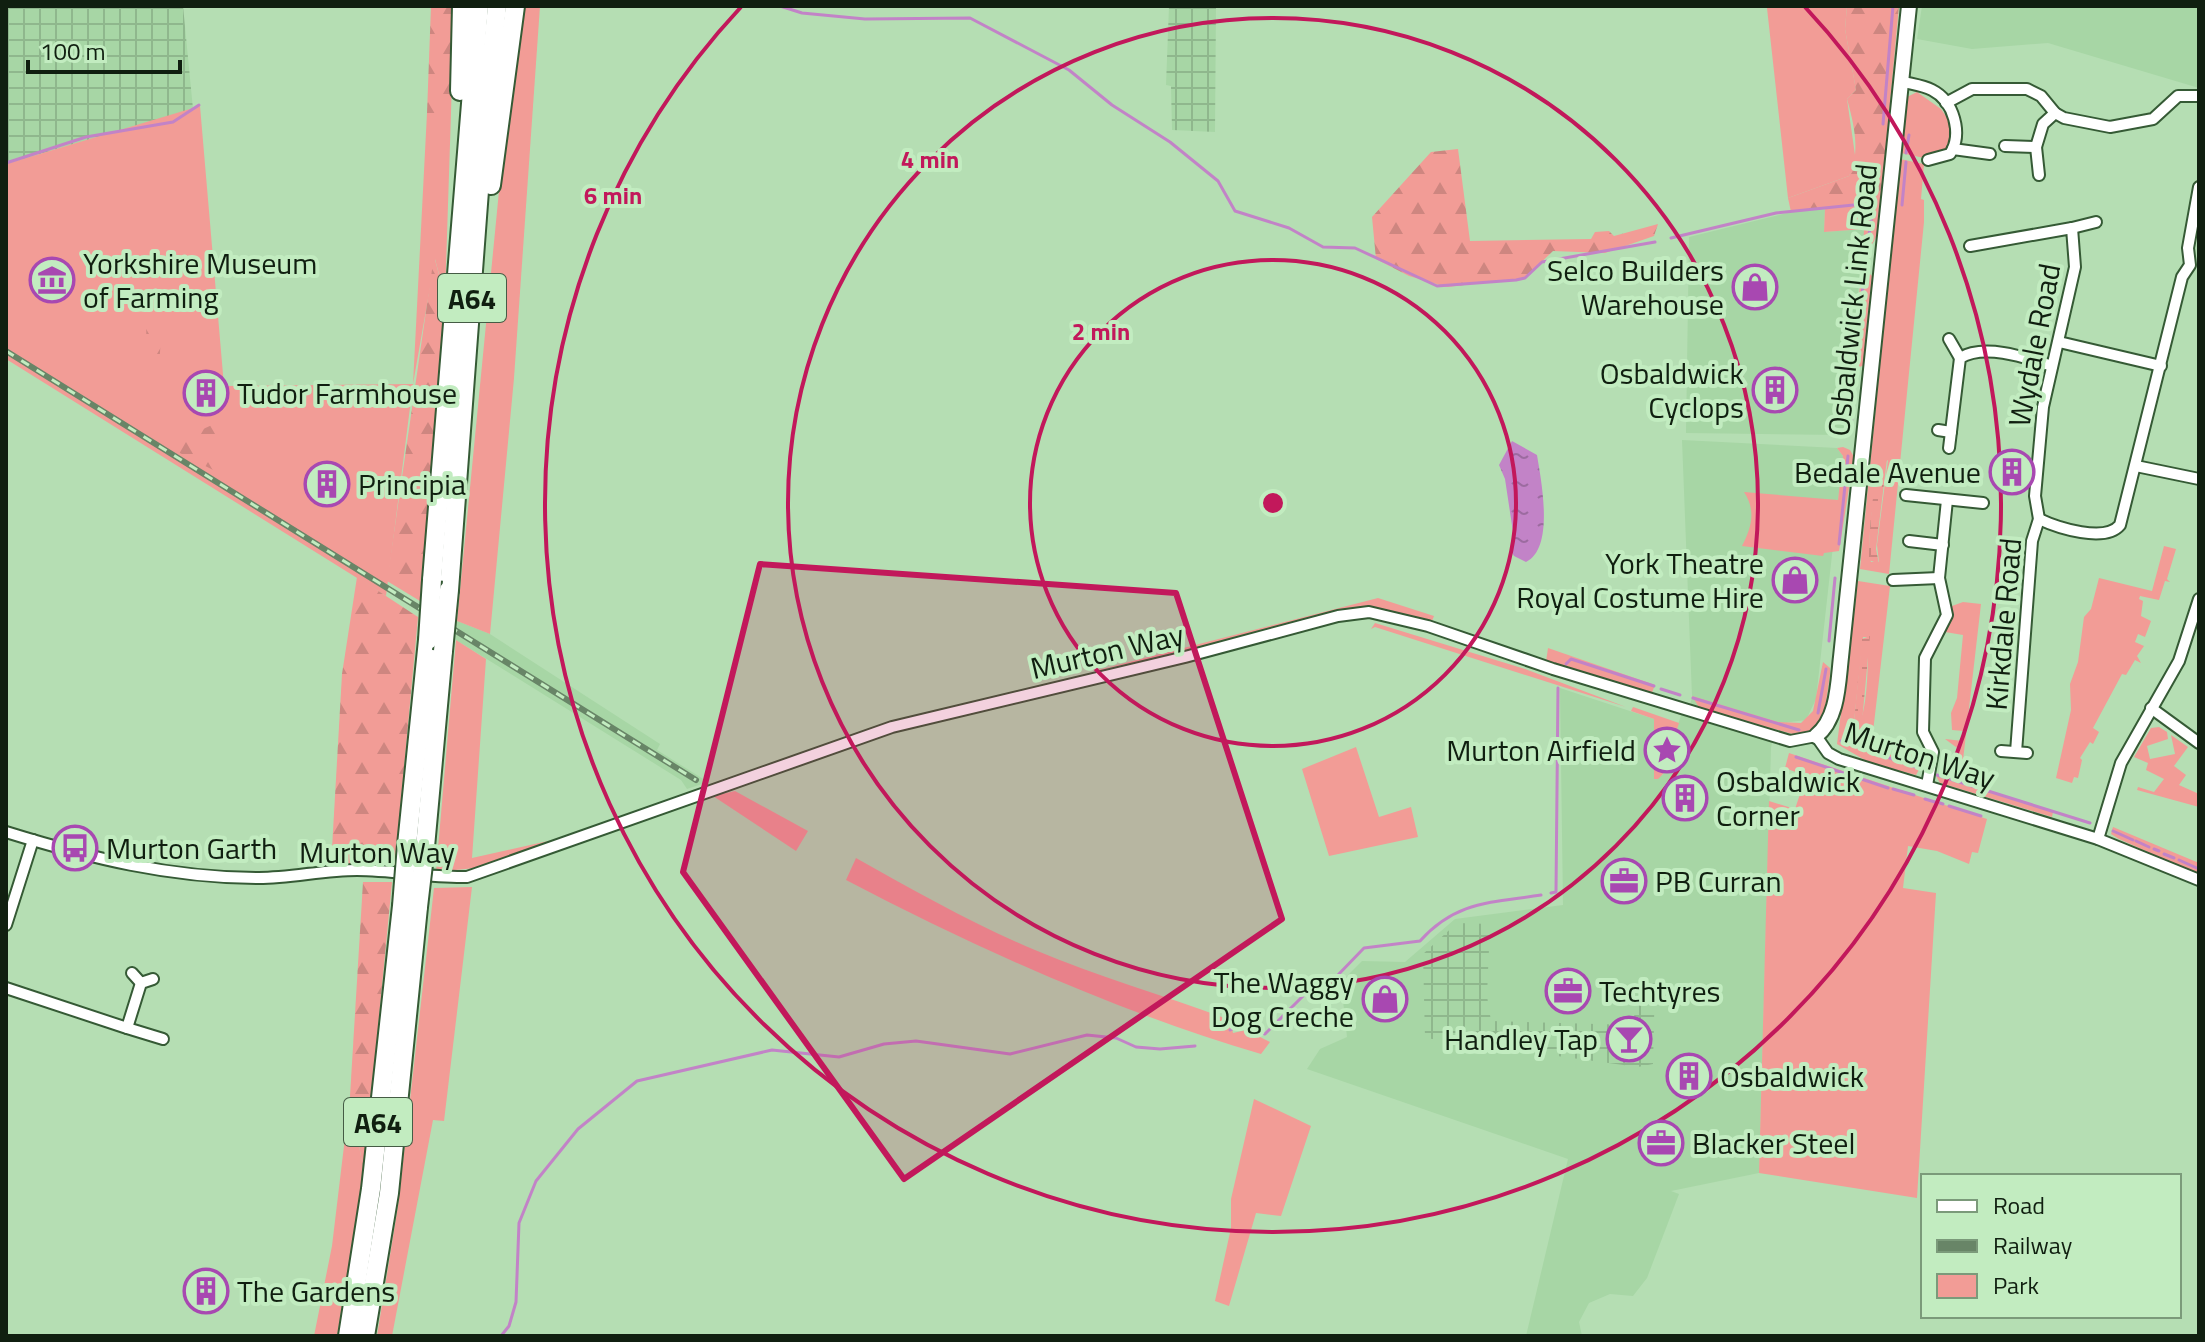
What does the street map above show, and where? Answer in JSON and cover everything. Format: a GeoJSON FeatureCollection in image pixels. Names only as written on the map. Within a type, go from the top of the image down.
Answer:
{"type":"FeatureCollection","features":[{"type":"Feature","properties":{"kind":"highway"},"geometry":{"type":"LineString","coordinates":[[462,6],[460,94],[466,137]]}},
{"type":"Feature","properties":{"kind":"highway","name":"A64"},"geometry":{"type":"LineString","coordinates":[[365,1336],[389,1193],[410,906],[435,645],[432,580],[479,6]]}},
{"type":"Feature","properties":{"kind":"highway","name":"A64"},"geometry":{"type":"LineString","coordinates":[[435,645],[449,590],[497,6]]}},
{"type":"Feature","properties":{"kind":"highway"},"geometry":{"type":"LineString","coordinates":[[475,254],[490,188],[515,6]]}},
{"type":"Feature","properties":{"kind":"highway","name":"A64"},"geometry":{"type":"LineString","coordinates":[[348,1336],[410,906]]}},
{"type":"Feature","properties":{"kind":"street","name":"Osbaldwick Link Road"},"geometry":{"type":"LineString","coordinates":[[1816,736],[1825,729],[1831,715],[1841,657],[1909,6]]}},
{"type":"Feature","properties":{"kind":"street"},"geometry":{"type":"LineString","coordinates":[[1900,81],[1932,90],[1946,103],[1956,123],[1953,149],[1943,158],[1928,160]]}},
{"type":"Feature","properties":{"kind":"street"},"geometry":{"type":"LineString","coordinates":[[1946,103],[1972,89],[2027,89],[2041,96],[2055,113],[2078,123],[2110,127],[2153,119],[2178,96],[2199,96]]}},
{"type":"Feature","properties":{"kind":"street"},"geometry":{"type":"LineString","coordinates":[[2039,175],[2036,147],[2043,124],[2055,113]]}},
{"type":"Feature","properties":{"kind":"street"},"geometry":{"type":"LineString","coordinates":[[2005,146],[2036,147]]}},
{"type":"Feature","properties":{"kind":"street"},"geometry":{"type":"LineString","coordinates":[[1953,149],[1990,154]]}},
{"type":"Feature","properties":{"kind":"street"},"geometry":{"type":"LineString","coordinates":[[2199,187],[2188,248],[2195,264],[2182,277],[2136,466],[2199,479]]}},
{"type":"Feature","properties":{"kind":"street","name":"Wydale Road"},"geometry":{"type":"LineString","coordinates":[[1979,249],[2096,222]]}},
{"type":"Feature","properties":{"kind":"street","name":"Wydale Road"},"geometry":{"type":"LineString","coordinates":[[2039,519],[2035,496],[2041,428],[2075,267],[2072,228]]}},
{"type":"Feature","properties":{"kind":"street"},"geometry":{"type":"LineString","coordinates":[[1949,339],[1960,358],[1949,448]]}},
{"type":"Feature","properties":{"kind":"street"},"geometry":{"type":"LineString","coordinates":[[2059,342],[2161,366]]}},
{"type":"Feature","properties":{"kind":"street"},"geometry":{"type":"LineString","coordinates":[[1960,358],[1968,354],[2012,355],[2052,366]]}},
{"type":"Feature","properties":{"kind":"street"},"geometry":{"type":"LineString","coordinates":[[1938,430],[1951,432]]}},
{"type":"Feature","properties":{"kind":"street","name":"Kirkdale Road"},"geometry":{"type":"LineString","coordinates":[[2001,751],[2022,752],[2032,541],[2039,519],[2103,534],[2115,531],[2120,525],[2136,466]]}},
{"type":"Feature","properties":{"kind":"street"},"geometry":{"type":"LineString","coordinates":[[1906,495],[1983,503]]}},
{"type":"Feature","properties":{"kind":"street"},"geometry":{"type":"LineString","coordinates":[[1929,776],[1933,752],[1923,732],[1925,658],[1947,615],[1939,578],[1947,500]]}},
{"type":"Feature","properties":{"kind":"street"},"geometry":{"type":"LineString","coordinates":[[1909,541],[1943,545]]}},
{"type":"Feature","properties":{"kind":"street"},"geometry":{"type":"LineString","coordinates":[[1893,580],[1939,578]]}},
{"type":"Feature","properties":{"kind":"street"},"geometry":{"type":"LineString","coordinates":[[2099,835],[2121,763],[2179,661],[2199,599]]}},
{"type":"Feature","properties":{"kind":"street","name":"Murton Way"},"geometry":{"type":"LineString","coordinates":[[6,832],[99,861],[202,876],[259,878],[376,870],[440,878],[467,877],[892,727],[1198,654],[1338,616],[1369,612],[1428,626],[1591,681],[1790,741],[1816,736],[1833,756],[1929,776],[2099,835],[2199,880]]}},
{"type":"Feature","properties":{"kind":"street"},"geometry":{"type":"LineString","coordinates":[[2151,708],[2199,743]]}},
{"type":"Feature","properties":{"kind":"street"},"geometry":{"type":"LineString","coordinates":[[6,925],[33,840]]}},
{"type":"Feature","properties":{"kind":"street"},"geometry":{"type":"LineString","coordinates":[[132,973],[141,983]]}},
{"type":"Feature","properties":{"kind":"street"},"geometry":{"type":"LineString","coordinates":[[141,983],[153,979]]}},
{"type":"Feature","properties":{"kind":"street"},"geometry":{"type":"LineString","coordinates":[[127,1028],[141,983]]}},
{"type":"Feature","properties":{"kind":"street"},"geometry":{"type":"LineString","coordinates":[[6,988],[163,1039]]}},
{"type":"Feature","properties":{"kind":"highlighted area"},"geometry":{"type":"Polygon","coordinates":[[[760,564],[1176,593],[1282,919],[904,1179],[683,872],[760,564]]]}},
{"type":"Feature","properties":{"kind":"shaded area"},"geometry":{"type":"Polygon","coordinates":[[[6,6],[183,6],[193,109],[6,164],[6,6]]]}},
{"type":"Feature","properties":{"kind":"shaded area"},"geometry":{"type":"Polygon","coordinates":[[[1169,6],[1216,6],[1215,132],[1172,130],[1171,86],[1166,85],[1169,6]]]}},
{"type":"Feature","properties":{"kind":"shaded area"},"geometry":{"type":"Polygon","coordinates":[[[1922,6],[2199,6],[2199,88],[2048,43],[1972,49],[1917,39],[1922,6]]]}},
{"type":"Feature","properties":{"kind":"shaded area"},"geometry":{"type":"Polygon","coordinates":[[[1825,208],[1824,232],[1865,229],[1843,435],[1686,433],[1689,237],[1791,212],[1825,208]]]}},
{"type":"Feature","properties":{"kind":"shaded area"},"geometry":{"type":"Polygon","coordinates":[[[1682,440],[1837,448],[1843,456],[1816,699],[1806,720],[1775,724],[1771,748],[1759,1173],[1671,1191],[1679,1194],[1647,1278],[1633,1296],[1610,1294],[1589,1303],[1579,1322],[1582,1336],[1526,1336],[1568,1159],[1307,1069],[1320,1049],[1347,1037],[1341,982],[1362,961],[1405,962],[1455,919],[1563,905],[1560,688],[1654,719],[1654,778],[1663,775],[1681,715],[1688,717],[1692,696],[1682,440]]]}},
{"type":"Feature","properties":{"kind":"shaded area"},"geometry":{"type":"Polygon","coordinates":[[[457,621],[490,634],[660,744],[657,750],[708,782],[687,789],[681,780],[456,640],[457,621]]]}},
{"type":"Feature","properties":{"kind":"shaded area"},"geometry":{"type":"Polygon","coordinates":[[[1457,923],[1490,924],[1487,996],[1491,1021],[1634,1025],[1635,983],[1655,982],[1653,1064],[1638,1067],[1425,1038],[1423,954],[1457,923]]]}},
{"type":"Feature","properties":{"kind":"green space"},"geometry":{"type":"Polygon","coordinates":[[[431,6],[454,6],[451,113],[427,113],[431,6]]]}},
{"type":"Feature","properties":{"kind":"green space"},"geometry":{"type":"Polygon","coordinates":[[[523,6],[540,6],[514,378],[490,634],[457,621],[504,140],[523,6]]]}},
{"type":"Feature","properties":{"kind":"green space"},"geometry":{"type":"Polygon","coordinates":[[[1847,6],[1845,29],[1856,90],[1847,99],[1856,162],[1849,176],[1788,198],[1767,8],[1847,6]]]}},
{"type":"Feature","properties":{"kind":"green space"},"geometry":{"type":"Polygon","coordinates":[[[1847,6],[1899,6],[1882,189],[1863,203],[1791,212],[1788,198],[1849,176],[1853,167],[1855,138],[1847,99],[1856,90],[1845,29],[1847,6]]]}},
{"type":"Feature","properties":{"kind":"green space"},"geometry":{"type":"Polygon","coordinates":[[[1917,92],[1941,109],[1952,125],[1948,150],[1924,158],[1901,153],[1907,97],[1917,92]]]}},
{"type":"Feature","properties":{"kind":"green space"},"geometry":{"type":"Polygon","coordinates":[[[200,106],[224,386],[413,384],[386,596],[6,359],[6,164],[200,106]]]}},
{"type":"Feature","properties":{"kind":"green space"},"geometry":{"type":"Polygon","coordinates":[[[427,113],[451,113],[445,297],[435,259],[413,384],[427,113]]]}},
{"type":"Feature","properties":{"kind":"green space"},"geometry":{"type":"Polygon","coordinates":[[[1458,149],[1470,241],[1591,239],[1595,232],[1609,231],[1614,236],[1658,224],[1654,236],[1605,253],[1553,251],[1525,278],[1447,287],[1409,276],[1376,259],[1372,217],[1431,152],[1458,149]]]}},
{"type":"Feature","properties":{"kind":"green space"},"geometry":{"type":"Polygon","coordinates":[[[1900,159],[1924,164],[1921,199],[1924,200],[1924,222],[1889,574],[1860,569],[1900,159]],[[1888,460],[1879,477],[1872,508],[1871,562],[1879,562],[1877,545],[1888,460]]]}},
{"type":"Feature","properties":{"kind":"green space"},"geometry":{"type":"Polygon","coordinates":[[[1882,189],[1877,233],[1869,247],[1863,251],[1864,229],[1824,232],[1825,208],[1862,203],[1882,189]]]}},
{"type":"Feature","properties":{"kind":"green space"},"geometry":{"type":"Polygon","coordinates":[[[434,256],[445,297],[420,601],[387,581],[434,256]]]}},
{"type":"Feature","properties":{"kind":"green space"},"geometry":{"type":"Polygon","coordinates":[[[1862,266],[1872,276],[1864,365],[1851,371],[1862,266]]]}},
{"type":"Feature","properties":{"kind":"green space"},"geometry":{"type":"Polygon","coordinates":[[[146,318],[170,321],[172,329],[161,336],[159,368],[147,371],[146,318]]]}},
{"type":"Feature","properties":{"kind":"green space"},"geometry":{"type":"Polygon","coordinates":[[[212,425],[224,439],[219,473],[176,451],[181,439],[212,425]]]}},
{"type":"Feature","properties":{"kind":"green space"},"geometry":{"type":"Polygon","coordinates":[[[1837,448],[1850,450],[1854,457],[1839,551],[1824,553],[1823,556],[1742,546],[1751,519],[1750,505],[1744,492],[1838,500],[1843,456],[1837,448]]]}},
{"type":"Feature","properties":{"kind":"green space"},"geometry":{"type":"Polygon","coordinates":[[[1887,459],[1876,549],[1879,564],[1869,560],[1870,522],[1877,477],[1887,459]]]}},
{"type":"Feature","properties":{"kind":"green space"},"geometry":{"type":"Polygon","coordinates":[[[2164,546],[2176,549],[2167,579],[2170,582],[2165,581],[2159,600],[2140,596],[2139,599],[2143,601],[2141,616],[2151,621],[2145,637],[2138,634],[2135,642],[2144,646],[2137,656],[2141,663],[2135,660],[2126,675],[2122,674],[2093,728],[2099,732],[2093,744],[2090,742],[2080,758],[2078,778],[2074,777],[2072,783],[2056,778],[2071,710],[2070,684],[2078,662],[2084,617],[2091,609],[2099,578],[2152,591],[2164,546]]]}},
{"type":"Feature","properties":{"kind":"green space"},"geometry":{"type":"Polygon","coordinates":[[[357,577],[418,617],[395,865],[331,866],[342,674],[357,577]]]}},
{"type":"Feature","properties":{"kind":"green space"},"geometry":{"type":"Polygon","coordinates":[[[1858,581],[1890,586],[1871,749],[1902,758],[1909,744],[1923,751],[1925,759],[1916,775],[1870,763],[1837,744],[1858,581]],[[1863,637],[1853,731],[1858,726],[1865,703],[1868,637],[1863,637]]]}},
{"type":"Feature","properties":{"kind":"green space"},"geometry":{"type":"Polygon","coordinates":[[[1378,598],[1434,616],[1432,621],[1374,610],[1108,668],[1102,673],[1098,670],[1378,598]]]}},
{"type":"Feature","properties":{"kind":"green space"},"geometry":{"type":"Polygon","coordinates":[[[1963,602],[1981,604],[1962,769],[1954,767],[1960,750],[1945,739],[1963,741],[1964,731],[1952,730],[1951,713],[1957,698],[1963,635],[1945,632],[1951,621],[1952,606],[1963,602]]]}},
{"type":"Feature","properties":{"kind":"green space"},"geometry":{"type":"Polygon","coordinates":[[[1375,623],[1525,669],[1626,707],[1375,627],[1371,629],[1375,623]]]}},
{"type":"Feature","properties":{"kind":"green space"},"geometry":{"type":"Polygon","coordinates":[[[1870,636],[1862,722],[1853,732],[1862,639],[1870,636]]]}},
{"type":"Feature","properties":{"kind":"green space"},"geometry":{"type":"Polygon","coordinates":[[[456,640],[486,659],[472,858],[548,841],[485,867],[436,872],[456,640]]]}},
{"type":"Feature","properties":{"kind":"green space"},"geometry":{"type":"Polygon","coordinates":[[[1548,648],[1655,685],[1651,695],[1546,662],[1548,648]]]}},
{"type":"Feature","properties":{"kind":"green space"},"geometry":{"type":"Polygon","coordinates":[[[1823,662],[1830,668],[1824,711],[1816,725],[1800,736],[1700,709],[1692,696],[1778,722],[1801,723],[1813,711],[1823,662]]]}},
{"type":"Feature","properties":{"kind":"green space"},"geometry":{"type":"Polygon","coordinates":[[[1633,707],[1679,723],[1663,774],[1658,779],[1654,779],[1654,719],[1631,711],[1633,707]]]}},
{"type":"Feature","properties":{"kind":"green space"},"geometry":{"type":"Polygon","coordinates":[[[2159,727],[2167,732],[2168,739],[2147,746],[2150,759],[2175,754],[2171,735],[2188,747],[2174,766],[2186,775],[2179,785],[2199,794],[2199,807],[2137,790],[2138,787],[2154,792],[2164,779],[2146,770],[2148,763],[2134,757],[2151,728],[2159,727]]]}},
{"type":"Feature","properties":{"kind":"green space"},"geometry":{"type":"Polygon","coordinates":[[[1356,747],[1379,817],[1411,807],[1418,837],[1329,856],[1302,769],[1356,747]]]}},
{"type":"Feature","properties":{"kind":"green space"},"geometry":{"type":"Polygon","coordinates":[[[1789,753],[1987,819],[1978,853],[1972,852],[1969,864],[1937,851],[1908,846],[1903,888],[1936,893],[1917,1198],[1759,1173],[1769,801],[1795,809],[1806,776],[1785,768],[1789,753]]]}},
{"type":"Feature","properties":{"kind":"green space"},"geometry":{"type":"Polygon","coordinates":[[[1936,776],[2053,812],[2052,817],[1940,783],[1936,776]]]}},
{"type":"Feature","properties":{"kind":"green space"},"geometry":{"type":"Polygon","coordinates":[[[735,791],[808,831],[796,851],[713,796],[735,791]]]}},
{"type":"Feature","properties":{"kind":"green space"},"geometry":{"type":"Polygon","coordinates":[[[2113,827],[2199,863],[2199,875],[2119,839],[2111,834],[2113,827]]]}},
{"type":"Feature","properties":{"kind":"green space"},"geometry":{"type":"Polygon","coordinates":[[[856,858],[944,907],[1012,940],[1083,969],[1230,1020],[1233,1033],[1246,1030],[1270,1042],[1261,1054],[1154,1019],[1049,977],[947,931],[846,880],[856,858]]]}},
{"type":"Feature","properties":{"kind":"green space"},"geometry":{"type":"Polygon","coordinates":[[[363,882],[392,882],[364,1173],[350,1096],[363,882]]]}},
{"type":"Feature","properties":{"kind":"green space"},"geometry":{"type":"Polygon","coordinates":[[[472,887],[444,1121],[433,1120],[392,1336],[377,1336],[398,1206],[434,888],[472,887]]]}},
{"type":"Feature","properties":{"kind":"green space"},"geometry":{"type":"Polygon","coordinates":[[[350,1096],[364,1173],[337,1336],[314,1336],[332,1246],[350,1096]]]}},
{"type":"Feature","properties":{"kind":"green space"},"geometry":{"type":"Polygon","coordinates":[[[1254,1099],[1311,1126],[1281,1216],[1256,1213],[1229,1306],[1215,1301],[1231,1228],[1231,1199],[1254,1099]]]}},
{"type":"Feature","properties":{"kind":"water"},"geometry":{"type":"Polygon","coordinates":[[[1512,441],[1537,455],[1543,496],[1541,543],[1526,562],[1514,556],[1510,549],[1513,532],[1505,479],[1499,465],[1512,441]]]}},
{"type":"Feature","properties":{"kind":"waterway"},"geometry":{"type":"LineString","coordinates":[[780,6],[802,13],[865,19],[970,18],[1069,70],[1112,105],[1170,142],[1218,181],[1235,211],[1289,228],[1323,247],[1355,248],[1437,286],[1516,280],[1525,278],[1542,262],[1655,242]]}},
{"type":"Feature","properties":{"kind":"waterway"},"geometry":{"type":"LineString","coordinates":[[1883,124],[1893,6]]}},
{"type":"Feature","properties":{"kind":"waterway"},"geometry":{"type":"LineString","coordinates":[[6,163],[86,137],[173,122],[199,105]]}},
{"type":"Feature","properties":{"kind":"waterway"},"geometry":{"type":"LineString","coordinates":[[1906,153],[1909,135]]}},
{"type":"Feature","properties":{"kind":"waterway"},"geometry":{"type":"LineString","coordinates":[[1902,205],[1906,162]]}},
{"type":"Feature","properties":{"kind":"waterway"},"geometry":{"type":"LineString","coordinates":[[1868,242],[1878,171]]}},
{"type":"Feature","properties":{"kind":"waterway"},"geometry":{"type":"LineString","coordinates":[[1671,238],[1776,213],[1873,203]]}},
{"type":"Feature","properties":{"kind":"waterway"},"geometry":{"type":"LineString","coordinates":[[1856,358],[1864,275]]}},
{"type":"Feature","properties":{"kind":"waterway"},"geometry":{"type":"LineString","coordinates":[[1851,429],[1853,400]]}},
{"type":"Feature","properties":{"kind":"waterway"},"geometry":{"type":"LineString","coordinates":[[1839,544],[1848,456]]}},
{"type":"Feature","properties":{"kind":"waterway"},"geometry":{"type":"LineString","coordinates":[[1829,641],[1835,578]]}},
{"type":"Feature","properties":{"kind":"waterway"},"geometry":{"type":"LineString","coordinates":[[1566,664],[1571,659],[1654,686]]}},
{"type":"Feature","properties":{"kind":"waterway"},"geometry":{"type":"LineString","coordinates":[[1818,713],[1826,669]]}},
{"type":"Feature","properties":{"kind":"waterway"},"geometry":{"type":"LineString","coordinates":[[1551,893],[1556,892],[1558,688]]}},
{"type":"Feature","properties":{"kind":"waterway"},"geometry":{"type":"LineString","coordinates":[[1661,689],[1680,695]]}},
{"type":"Feature","properties":{"kind":"waterway"},"geometry":{"type":"LineString","coordinates":[[1693,698],[1799,730]]}},
{"type":"Feature","properties":{"kind":"waterway"},"geometry":{"type":"LineString","coordinates":[[1841,741],[1921,769]]}},
{"type":"Feature","properties":{"kind":"waterway"},"geometry":{"type":"LineString","coordinates":[[1796,757],[1888,788]]}},
{"type":"Feature","properties":{"kind":"waterway"},"geometry":{"type":"LineString","coordinates":[[1937,775],[2090,823]]}},
{"type":"Feature","properties":{"kind":"waterway"},"geometry":{"type":"LineString","coordinates":[[1893,789],[1914,795]]}},
{"type":"Feature","properties":{"kind":"waterway"},"geometry":{"type":"LineString","coordinates":[[1925,799],[1935,802]]}},
{"type":"Feature","properties":{"kind":"waterway"},"geometry":{"type":"LineString","coordinates":[[1949,806],[1981,816]]}},
{"type":"Feature","properties":{"kind":"waterway"},"geometry":{"type":"LineString","coordinates":[[2113,831],[2133,840]]}},
{"type":"Feature","properties":{"kind":"waterway"},"geometry":{"type":"LineString","coordinates":[[2136,841],[2149,847]]}},
{"type":"Feature","properties":{"kind":"waterway"},"geometry":{"type":"LineString","coordinates":[[2154,849],[2159,851]]}},
{"type":"Feature","properties":{"kind":"waterway"},"geometry":{"type":"LineString","coordinates":[[2164,854],[2174,858]]}},
{"type":"Feature","properties":{"kind":"waterway"},"geometry":{"type":"LineString","coordinates":[[2179,860],[2199,869]]}},
{"type":"Feature","properties":{"kind":"waterway"},"geometry":{"type":"LineString","coordinates":[[1230,1030],[1241,1025],[1265,1034],[1308,991],[1336,977],[1364,948],[1420,941],[1433,928],[1461,911],[1541,895]]}},
{"type":"Feature","properties":{"kind":"waterway"},"geometry":{"type":"LineString","coordinates":[[501,1336],[509,1326],[516,1302],[519,1223],[536,1181],[578,1129],[637,1081],[772,1050],[839,1057],[884,1044],[916,1041],[1010,1054],[1087,1035],[1116,1038],[1136,1047],[1160,1049],[1195,1046]]}},
{"type":"Feature","properties":{"kind":"railway"},"geometry":{"type":"LineString","coordinates":[[6,351],[696,780]]}},
{"type":"Feature","properties":{"kind":"place","name":"Yorkshire Museum of Farming"},"geometry":{"type":"Point","coordinates":[52,280]}},
{"type":"Feature","properties":{"kind":"place","name":"Selco Builders Warehouse"},"geometry":{"type":"Point","coordinates":[1755,287]}},
{"type":"Feature","properties":{"kind":"place","name":"Osbaldwick Cyclops"},"geometry":{"type":"Point","coordinates":[1775,390]}},
{"type":"Feature","properties":{"kind":"place","name":"Tudor Farmhouse"},"geometry":{"type":"Point","coordinates":[206,393]}},
{"type":"Feature","properties":{"kind":"place","name":"Bedale Avenue"},"geometry":{"type":"Point","coordinates":[2012,472]}},
{"type":"Feature","properties":{"kind":"place","name":"Principia"},"geometry":{"type":"Point","coordinates":[327,484]}},
{"type":"Feature","properties":{"kind":"place","name":"York Theatre Royal Costume Hire"},"geometry":{"type":"Point","coordinates":[1795,580]}},
{"type":"Feature","properties":{"kind":"place","name":"Murton Airfield"},"geometry":{"type":"Point","coordinates":[1667,750]}},
{"type":"Feature","properties":{"kind":"place","name":"Osbaldwick Corner"},"geometry":{"type":"Point","coordinates":[1685,798]}},
{"type":"Feature","properties":{"kind":"place","name":"Murton Garth"},"geometry":{"type":"Point","coordinates":[75,848]}},
{"type":"Feature","properties":{"kind":"place","name":"PB Curran"},"geometry":{"type":"Point","coordinates":[1624,881]}},
{"type":"Feature","properties":{"kind":"place","name":"Techtyres"},"geometry":{"type":"Point","coordinates":[1568,991]}},
{"type":"Feature","properties":{"kind":"place","name":"The Waggy Dog Creche"},"geometry":{"type":"Point","coordinates":[1385,999]}},
{"type":"Feature","properties":{"kind":"place","name":"Handley Tap"},"geometry":{"type":"Point","coordinates":[1629,1039]}},
{"type":"Feature","properties":{"kind":"place","name":"Osbaldwick"},"geometry":{"type":"Point","coordinates":[1689,1076]}},
{"type":"Feature","properties":{"kind":"place","name":"Blacker Steel"},"geometry":{"type":"Point","coordinates":[1661,1143]}},
{"type":"Feature","properties":{"kind":"place","name":"The Gardens"},"geometry":{"type":"Point","coordinates":[206,1291]}}]}
